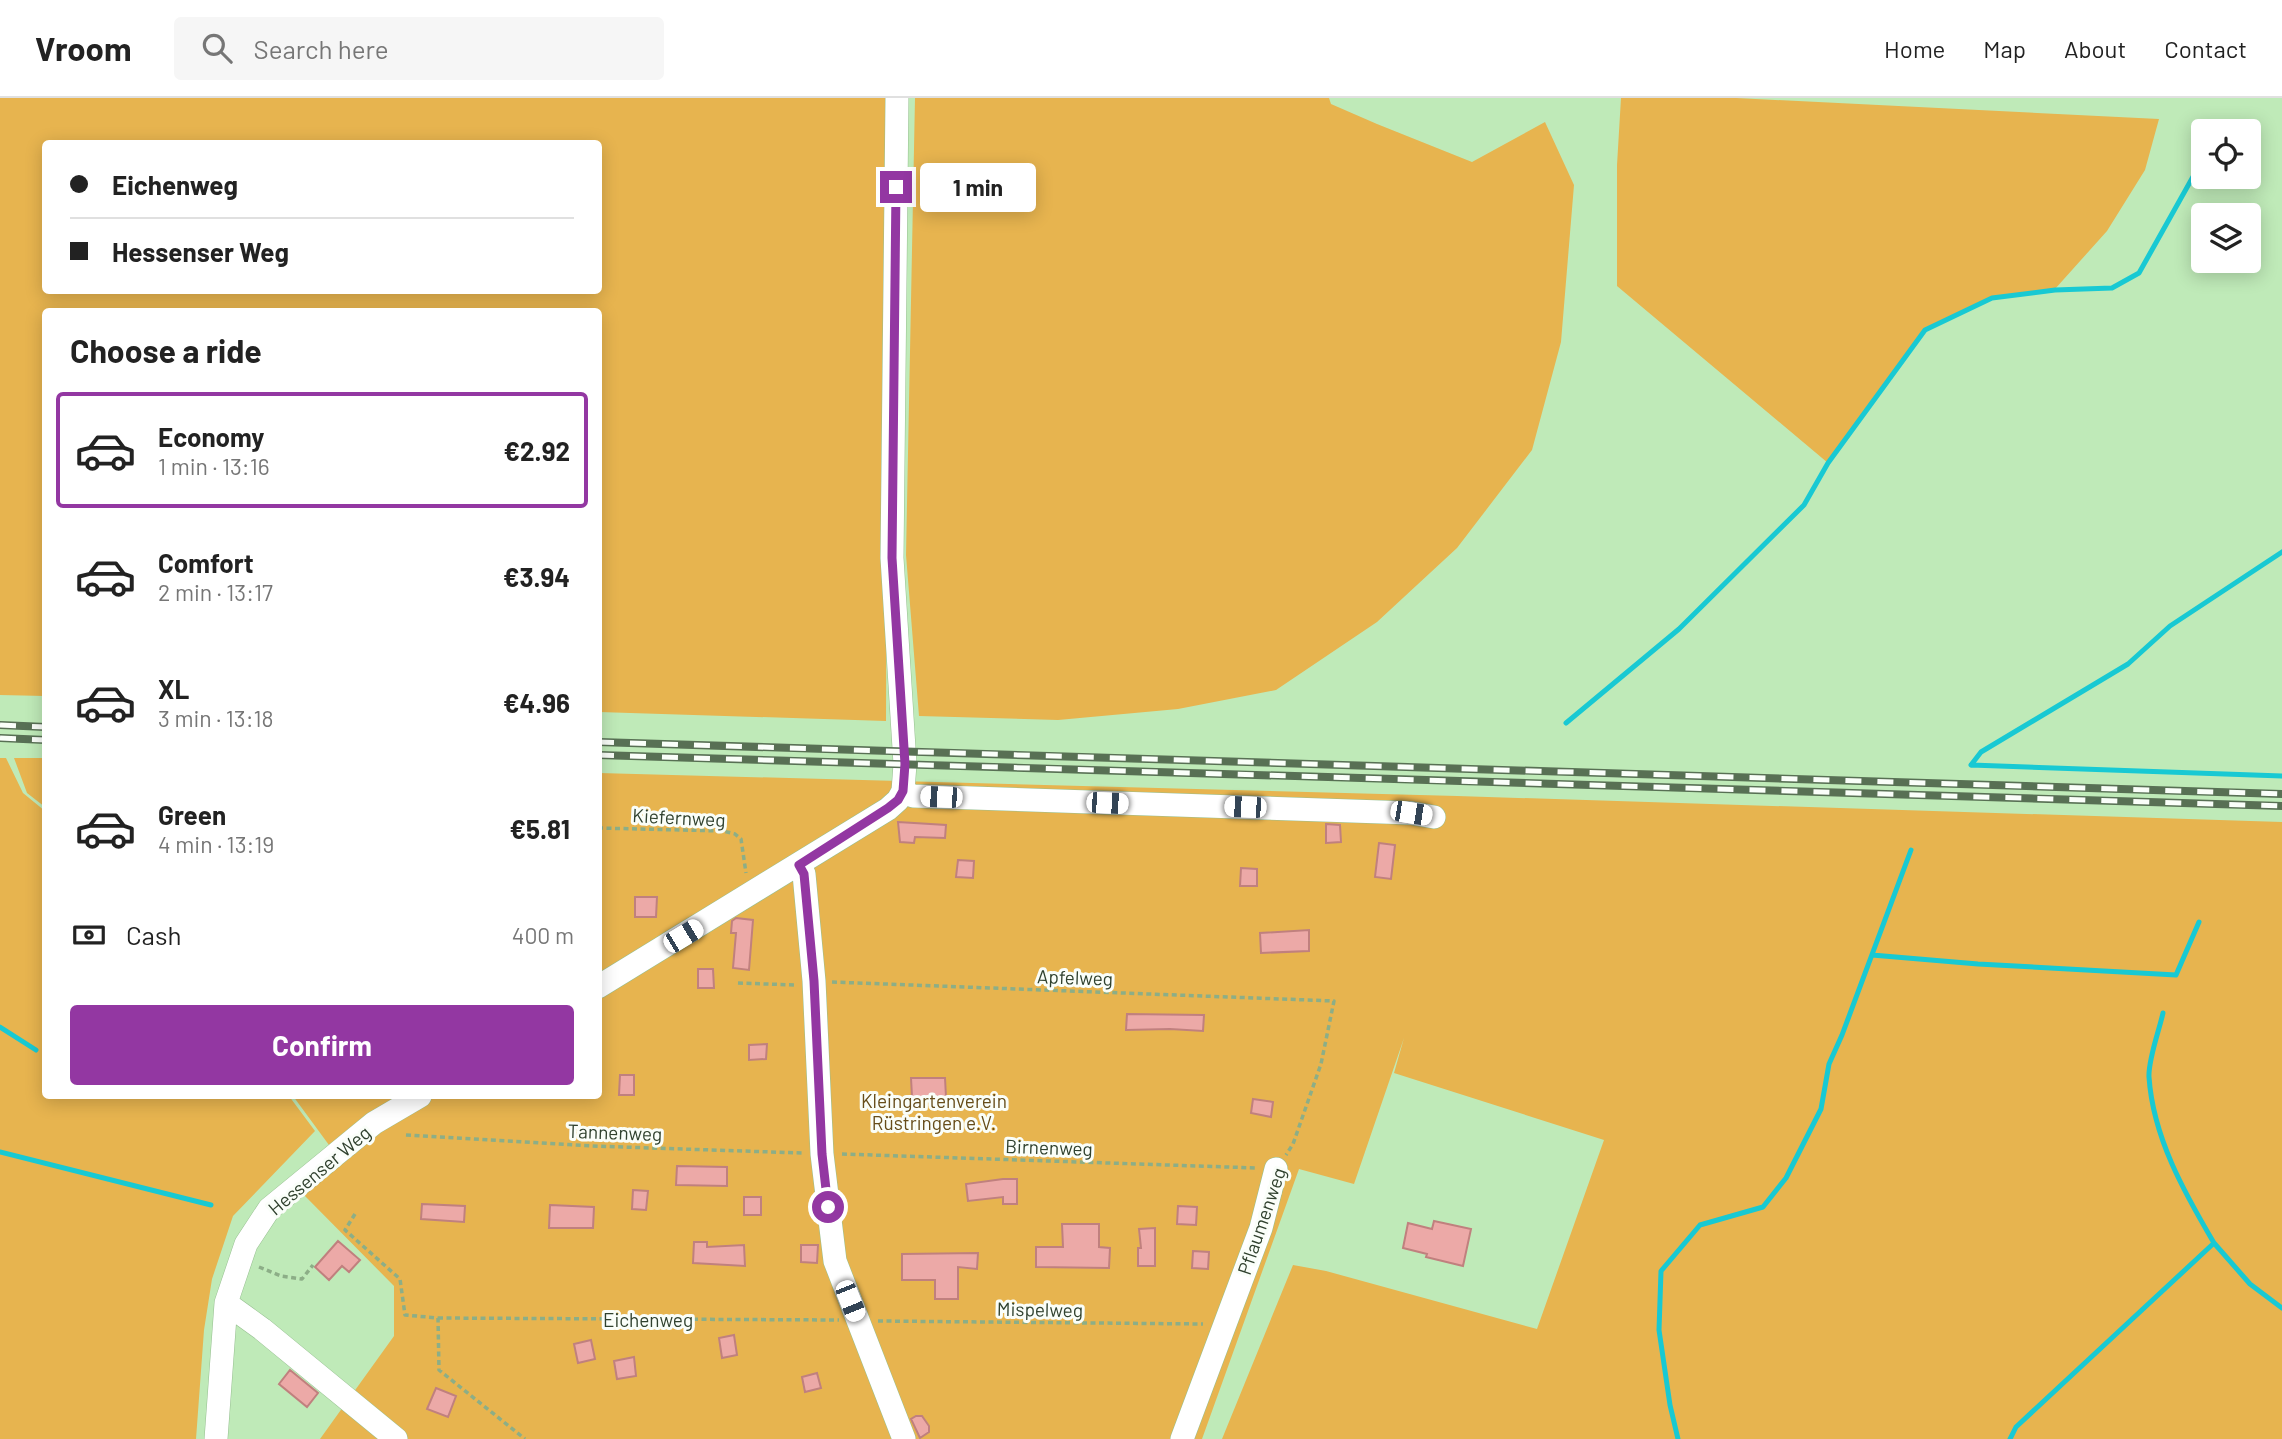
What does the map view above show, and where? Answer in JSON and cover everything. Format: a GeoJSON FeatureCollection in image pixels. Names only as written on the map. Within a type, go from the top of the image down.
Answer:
{"type":"FeatureCollection","features":[{"type":"Feature","properties":{"kind":"street"},"geometry":{"type":"LineString","coordinates":[[602,986],[888,808],[898,800],[903,791],[904,750],[892,558],[897,98]]}},
{"type":"Feature","properties":{"kind":"street"},"geometry":{"type":"LineString","coordinates":[[903,791],[913,796],[1411,813],[1434,817]]}},
{"type":"Feature","properties":{"kind":"street"},"geometry":{"type":"LineString","coordinates":[[799,865],[804,874],[822,1154],[835,1261],[904,1439]]}},
{"type":"Feature","properties":{"kind":"street","name":"Hessenser Weg"},"geometry":{"type":"LineString","coordinates":[[216,1439],[226,1303],[246,1244],[269,1209],[374,1123],[415,1099]]}},
{"type":"Feature","properties":{"kind":"street","name":"Pflaumenweg"},"geometry":{"type":"LineString","coordinates":[[1182,1439],[1261,1228],[1276,1168]]}},
{"type":"Feature","properties":{"kind":"street"},"geometry":{"type":"LineString","coordinates":[[226,1303],[262,1329],[396,1439]]}},
{"type":"Feature","properties":{"kind":"path","name":"Kiefernweg"},"geometry":{"type":"LineString","coordinates":[[602,828],[723,831],[735,834],[741,839],[747,885],[751,895]]}},
{"type":"Feature","properties":{"kind":"path","name":"Apfelweg"},"geometry":{"type":"LineString","coordinates":[[738,983],[813,983],[1334,1001]]}},
{"type":"Feature","properties":{"kind":"path","name":"Pflaumenweg"},"geometry":{"type":"LineString","coordinates":[[1276,1168],[1293,1144],[1321,1064],[1334,1001]]}},
{"type":"Feature","properties":{"kind":"path","name":"Tannenweg"},"geometry":{"type":"LineString","coordinates":[[406,1135],[592,1146],[822,1154]]}},
{"type":"Feature","properties":{"kind":"path","name":"Birnenweg"},"geometry":{"type":"LineString","coordinates":[[822,1154],[1276,1168]]}},
{"type":"Feature","properties":{"kind":"path","name":"Eichenweg"},"geometry":{"type":"LineString","coordinates":[[355,1214],[345,1230],[400,1279],[405,1315],[438,1318],[858,1321]]}},
{"type":"Feature","properties":{"kind":"path"},"geometry":{"type":"LineString","coordinates":[[241,1260],[281,1276],[302,1279],[313,1265]]}},
{"type":"Feature","properties":{"kind":"path"},"geometry":{"type":"LineString","coordinates":[[438,1318],[439,1370],[525,1439]]}},
{"type":"Feature","properties":{"kind":"path","name":"Mispelweg"},"geometry":{"type":"LineString","coordinates":[[858,1321],[1208,1324],[1221,1329]]}},
{"type":"Feature","properties":{"kind":"green space"},"geometry":{"type":"Polygon","coordinates":[[[0,98],[888,98],[886,721],[602,712],[602,308],[42,308],[42,696],[0,695],[0,98]]]}},
{"type":"Feature","properties":{"kind":"green space"},"geometry":{"type":"Polygon","coordinates":[[[915,98],[1329,98],[1331,104],[1472,162],[1545,122],[1574,185],[1561,342],[1532,450],[1457,548],[1377,622],[1276,690],[1178,709],[1058,720],[919,716],[906,555],[915,98]]]}},
{"type":"Feature","properties":{"kind":"green space"},"geometry":{"type":"Polygon","coordinates":[[[1621,98],[1736,98],[2159,119],[2145,170],[2107,231],[2055,289],[1992,298],[1925,330],[1828,463],[1617,286],[1617,165],[1621,98]]]}},
{"type":"Feature","properties":{"kind":"green space"},"geometry":{"type":"Polygon","coordinates":[[[0,758],[6,758],[23,793],[42,809],[42,1099],[291,1099],[315,1131],[233,1216],[212,1279],[204,1330],[196,1439],[0,1439],[0,758]]]}},
{"type":"Feature","properties":{"kind":"green space"},"geometry":{"type":"Polygon","coordinates":[[[14,758],[42,758],[42,805],[27,793],[14,758]]]}},
{"type":"Feature","properties":{"kind":"green space","name":"Kleingartenverein Rüstringen e.V."},"geometry":{"type":"Polygon","coordinates":[[[602,773],[2282,822],[2282,1439],[1222,1439],[1293,1265],[1326,1271],[1537,1329],[1604,1140],[1394,1073],[1404,1038],[1354,1184],[1299,1169],[1202,1439],[320,1439],[394,1336],[394,1286],[304,1195],[340,1160],[295,1099],[602,1099],[602,773]]]}},
{"type":"Feature","properties":{"kind":"building"},"geometry":{"type":"Polygon","coordinates":[[[898,822],[946,825],[945,838],[915,837],[914,843],[900,842],[898,822]]]}},
{"type":"Feature","properties":{"kind":"building"},"geometry":{"type":"Polygon","coordinates":[[[1326,824],[1340,825],[1341,842],[1326,843],[1326,824]]]}},
{"type":"Feature","properties":{"kind":"building"},"geometry":{"type":"Polygon","coordinates":[[[1379,843],[1395,845],[1391,879],[1375,877],[1379,843]]]}},
{"type":"Feature","properties":{"kind":"building"},"geometry":{"type":"Polygon","coordinates":[[[958,860],[974,861],[973,878],[956,877],[958,860]]]}},
{"type":"Feature","properties":{"kind":"building"},"geometry":{"type":"Polygon","coordinates":[[[1241,868],[1257,869],[1257,886],[1240,886],[1241,868]]]}},
{"type":"Feature","properties":{"kind":"building"},"geometry":{"type":"Polygon","coordinates":[[[635,897],[657,897],[656,917],[635,917],[635,897]]]}},
{"type":"Feature","properties":{"kind":"building"},"geometry":{"type":"Polygon","coordinates":[[[736,918],[753,920],[749,970],[733,968],[736,933],[731,933],[732,921],[736,918]]]}},
{"type":"Feature","properties":{"kind":"building"},"geometry":{"type":"Polygon","coordinates":[[[1309,930],[1309,951],[1261,953],[1260,933],[1309,930]]]}},
{"type":"Feature","properties":{"kind":"building"},"geometry":{"type":"Polygon","coordinates":[[[698,969],[713,969],[714,988],[698,988],[698,969]]]}},
{"type":"Feature","properties":{"kind":"building"},"geometry":{"type":"Polygon","coordinates":[[[1127,1014],[1204,1015],[1203,1031],[1126,1030],[1127,1014]]]}},
{"type":"Feature","properties":{"kind":"building"},"geometry":{"type":"Polygon","coordinates":[[[767,1044],[766,1059],[749,1060],[749,1045],[767,1044]]]}},
{"type":"Feature","properties":{"kind":"building"},"geometry":{"type":"Polygon","coordinates":[[[620,1075],[634,1075],[634,1095],[619,1095],[620,1075]]]}},
{"type":"Feature","properties":{"kind":"building"},"geometry":{"type":"Polygon","coordinates":[[[911,1078],[945,1078],[946,1097],[912,1097],[911,1078]]]}},
{"type":"Feature","properties":{"kind":"building"},"geometry":{"type":"Polygon","coordinates":[[[1253,1099],[1273,1102],[1271,1117],[1251,1113],[1253,1099]]]}},
{"type":"Feature","properties":{"kind":"building"},"geometry":{"type":"Polygon","coordinates":[[[677,1166],[727,1167],[727,1186],[676,1185],[677,1166]]]}},
{"type":"Feature","properties":{"kind":"building"},"geometry":{"type":"Polygon","coordinates":[[[1017,1179],[1017,1204],[1003,1204],[1003,1197],[968,1201],[966,1184],[1017,1179]]]}},
{"type":"Feature","properties":{"kind":"building"},"geometry":{"type":"Polygon","coordinates":[[[633,1190],[648,1191],[646,1210],[632,1209],[633,1190]]]}},
{"type":"Feature","properties":{"kind":"building"},"geometry":{"type":"Polygon","coordinates":[[[744,1197],[761,1197],[761,1215],[744,1215],[744,1197]]]}},
{"type":"Feature","properties":{"kind":"building"},"geometry":{"type":"Polygon","coordinates":[[[422,1204],[465,1206],[464,1222],[421,1219],[422,1204]]]}},
{"type":"Feature","properties":{"kind":"building"},"geometry":{"type":"Polygon","coordinates":[[[550,1205],[594,1207],[593,1228],[549,1228],[550,1205]]]}},
{"type":"Feature","properties":{"kind":"building"},"geometry":{"type":"Polygon","coordinates":[[[1178,1206],[1197,1207],[1196,1225],[1177,1224],[1178,1206]]]}},
{"type":"Feature","properties":{"kind":"building"},"geometry":{"type":"Polygon","coordinates":[[[1434,1221],[1471,1229],[1463,1266],[1403,1248],[1408,1223],[1432,1229],[1434,1221]]]}},
{"type":"Feature","properties":{"kind":"building"},"geometry":{"type":"Polygon","coordinates":[[[1062,1224],[1099,1224],[1099,1247],[1110,1248],[1109,1268],[1036,1267],[1036,1247],[1063,1247],[1062,1224]]]}},
{"type":"Feature","properties":{"kind":"building"},"geometry":{"type":"Polygon","coordinates":[[[1155,1228],[1155,1266],[1138,1266],[1138,1248],[1141,1248],[1139,1229],[1155,1228]]]}},
{"type":"Feature","properties":{"kind":"building"},"geometry":{"type":"Polygon","coordinates":[[[338,1241],[360,1260],[349,1272],[342,1266],[329,1280],[315,1267],[338,1241]]]}},
{"type":"Feature","properties":{"kind":"building"},"geometry":{"type":"Polygon","coordinates":[[[694,1242],[707,1242],[707,1247],[744,1245],[745,1266],[693,1263],[694,1242]]]}},
{"type":"Feature","properties":{"kind":"building"},"geometry":{"type":"Polygon","coordinates":[[[801,1245],[818,1245],[817,1263],[801,1262],[801,1245]]]}},
{"type":"Feature","properties":{"kind":"building"},"geometry":{"type":"Polygon","coordinates":[[[1193,1251],[1209,1252],[1208,1269],[1192,1268],[1193,1251]]]}},
{"type":"Feature","properties":{"kind":"building"},"geometry":{"type":"Polygon","coordinates":[[[978,1253],[977,1269],[958,1267],[958,1299],[935,1299],[935,1280],[902,1280],[902,1254],[978,1253]]]}},
{"type":"Feature","properties":{"kind":"building"},"geometry":{"type":"Polygon","coordinates":[[[734,1335],[737,1355],[722,1358],[719,1338],[734,1335]]]}},
{"type":"Feature","properties":{"kind":"building"},"geometry":{"type":"Polygon","coordinates":[[[591,1340],[595,1359],[578,1363],[574,1344],[591,1340]]]}},
{"type":"Feature","properties":{"kind":"building"},"geometry":{"type":"Polygon","coordinates":[[[634,1357],[636,1376],[617,1379],[614,1361],[634,1357]]]}},
{"type":"Feature","properties":{"kind":"building"},"geometry":{"type":"Polygon","coordinates":[[[290,1370],[318,1393],[307,1407],[279,1384],[290,1370]]]}},
{"type":"Feature","properties":{"kind":"building"},"geometry":{"type":"Polygon","coordinates":[[[817,1373],[821,1388],[805,1392],[802,1377],[817,1373]]]}},
{"type":"Feature","properties":{"kind":"building"},"geometry":{"type":"Polygon","coordinates":[[[436,1388],[456,1396],[448,1417],[427,1409],[436,1388]]]}},
{"type":"Feature","properties":{"kind":"building"},"geometry":{"type":"Polygon","coordinates":[[[922,1416],[929,1426],[929,1432],[920,1438],[911,1419],[922,1416]]]}},
{"type":"Feature","properties":{"kind":"waterway"},"geometry":{"type":"LineString","coordinates":[[1566,723],[1679,629],[1804,505],[1828,463],[1925,330],[1992,298],[2055,290],[2112,288],[2139,273],[2191,180]]}},
{"type":"Feature","properties":{"kind":"waterway"},"geometry":{"type":"LineString","coordinates":[[1971,765],[1981,752],[2128,664],[2170,626],[2282,552]]}},
{"type":"Feature","properties":{"kind":"waterway"},"geometry":{"type":"LineString","coordinates":[[1971,765],[2282,776]]}},
{"type":"Feature","properties":{"kind":"waterway"},"geometry":{"type":"LineString","coordinates":[[1678,1439],[1659,1330],[1661,1271],[1700,1225],[1763,1207],[1786,1178],[1821,1109],[1829,1064],[1911,850]]}},
{"type":"Feature","properties":{"kind":"waterway"},"geometry":{"type":"LineString","coordinates":[[1872,955],[2176,975],[2199,922]]}},
{"type":"Feature","properties":{"kind":"waterway"},"geometry":{"type":"LineString","coordinates":[[2010,1439],[2016,1427],[2214,1243],[2172,1163],[2163,1142],[2152,1099],[2149,1070],[2163,1013]]}},
{"type":"Feature","properties":{"kind":"waterway"},"geometry":{"type":"LineString","coordinates":[[0,1027],[36,1050]]}},
{"type":"Feature","properties":{"kind":"waterway"},"geometry":{"type":"LineString","coordinates":[[0,1152],[211,1205]]}},
{"type":"Feature","properties":{"kind":"waterway"},"geometry":{"type":"LineString","coordinates":[[2214,1243],[2250,1284],[2282,1308]]}},
{"type":"Feature","properties":{"kind":"railway"},"geometry":{"type":"LineString","coordinates":[[0,725],[42,727]]}},
{"type":"Feature","properties":{"kind":"railway"},"geometry":{"type":"LineString","coordinates":[[0,738],[42,740]]}},
{"type":"Feature","properties":{"kind":"railway"},"geometry":{"type":"LineString","coordinates":[[602,742],[2282,794]]}},
{"type":"Feature","properties":{"kind":"railway"},"geometry":{"type":"LineString","coordinates":[[602,755],[2282,806]]}},
{"type":"Feature","properties":{"kind":"route"},"geometry":{"type":"LineString","coordinates":[[828,1207],[822,1154],[814,981],[804,874],[799,865],[888,808],[898,800],[903,791],[905,764],[892,558],[896,187]]}}]}
